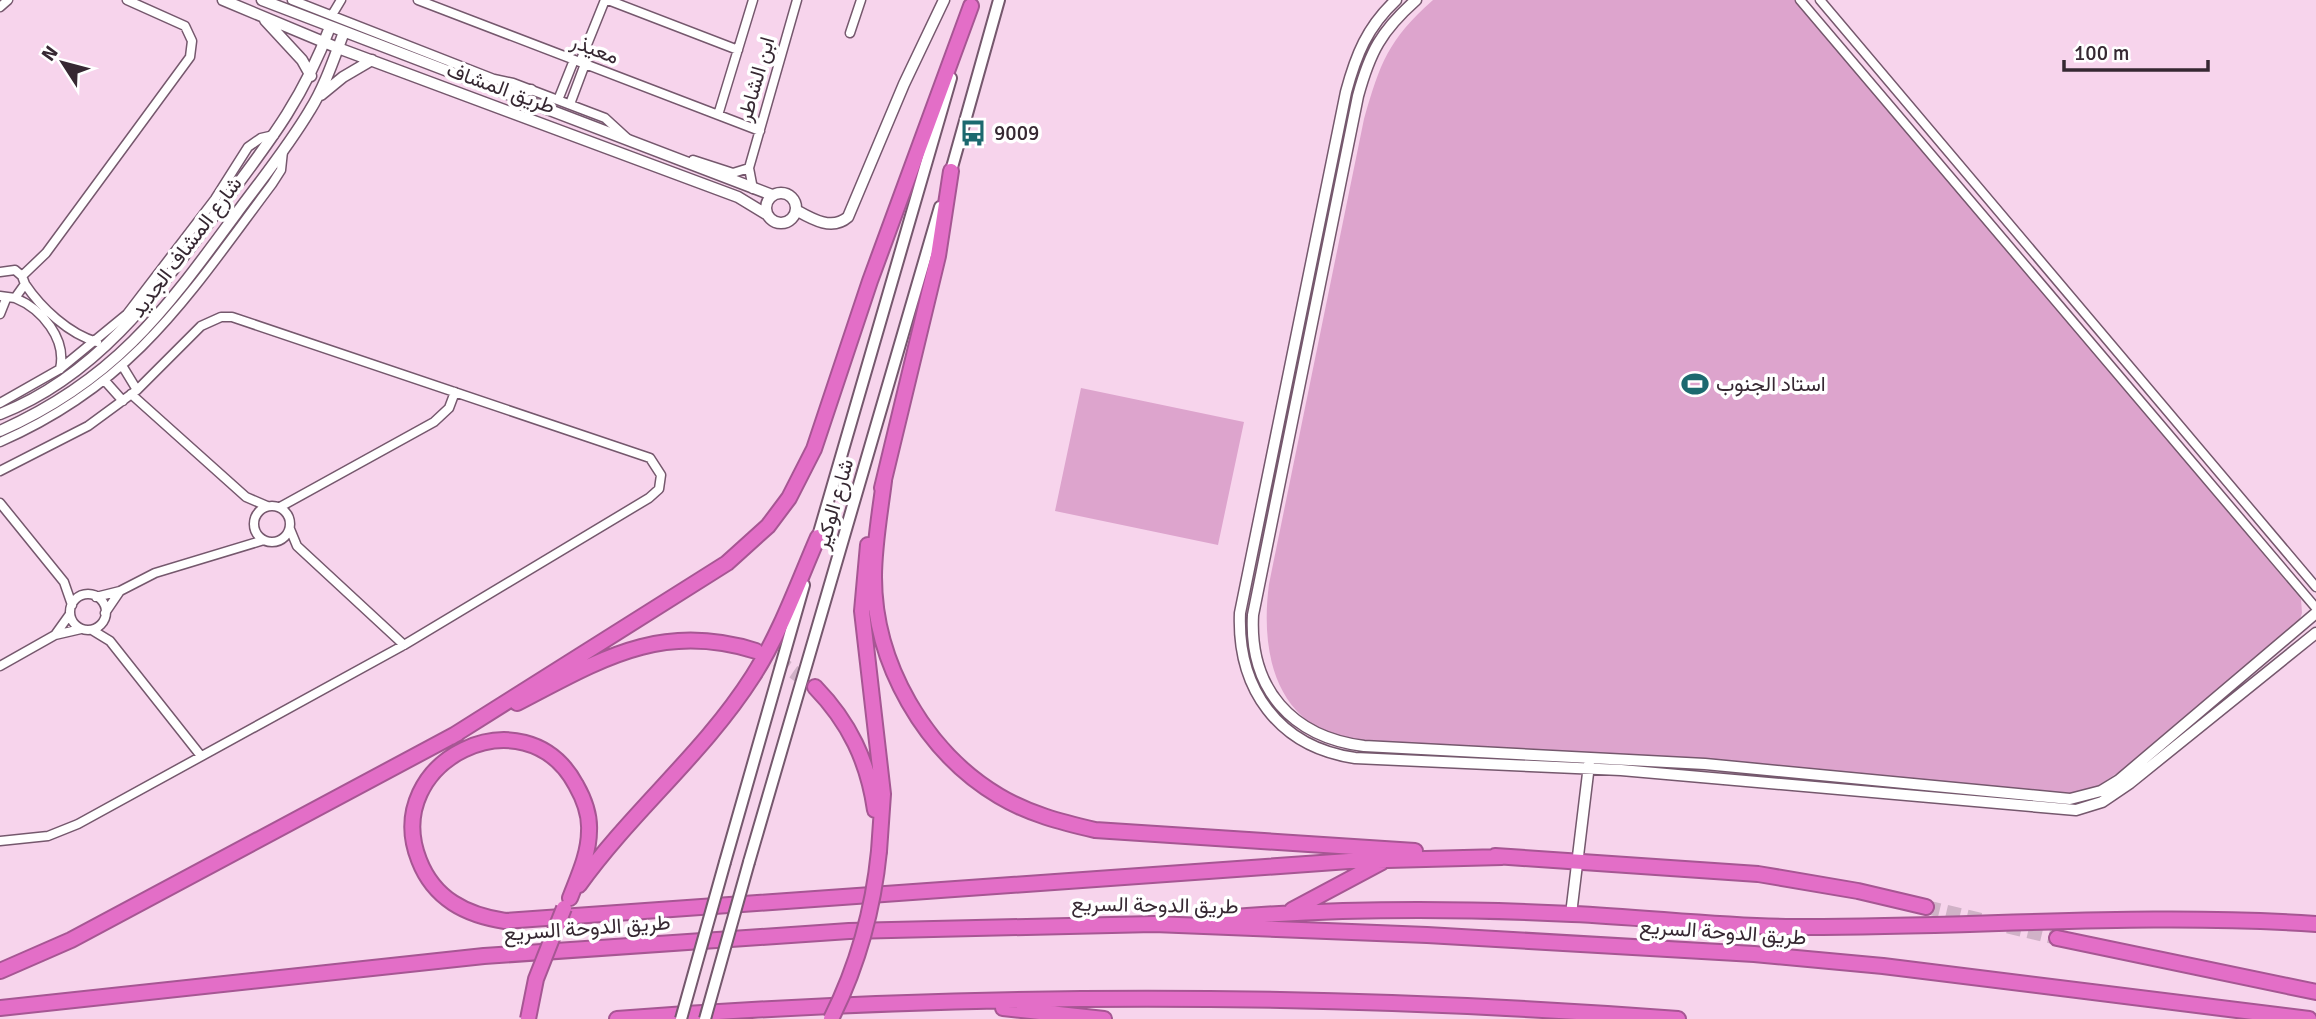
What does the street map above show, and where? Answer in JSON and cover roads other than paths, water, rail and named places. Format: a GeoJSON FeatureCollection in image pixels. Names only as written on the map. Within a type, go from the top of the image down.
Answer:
{"type":"FeatureCollection","features":[{"type":"Feature","properties":{"kind":"highway"},"geometry":{"type":"LineString","coordinates":[[451,737],[727,563],[768,526],[789,498],[814,449],[870,281],[972,3]]}},
{"type":"Feature","properties":{"kind":"highway"},"geometry":{"type":"LineString","coordinates":[[831,1019],[862,943],[871,913],[879,851],[883,794],[862,611],[868,543],[938,256],[951,171]]}},
{"type":"Feature","properties":{"kind":"highway"},"geometry":{"type":"LineString","coordinates":[[884,481],[874,577],[885,647],[901,686],[920,721],[953,759],[998,796],[1056,821],[1095,830],[1758,874],[1858,891],[1926,907]]}},
{"type":"Feature","properties":{"kind":"highway"},"geometry":{"type":"LineString","coordinates":[[567,903],[605,853],[725,715],[753,676],[779,627],[818,537]]}},
{"type":"Feature","properties":{"kind":"highway"},"geometry":{"type":"LineString","coordinates":[[0,971],[71,940],[592,664],[640,645],[663,640],[709,640],[756,651]]}},
{"type":"Feature","properties":{"kind":"highway"},"geometry":{"type":"LineString","coordinates":[[815,687],[837,712],[858,747],[873,794],[879,835]]}},
{"type":"Feature","properties":{"kind":"highway"},"geometry":{"type":"LineString","coordinates":[[528,1019],[540,967],[567,903],[586,851],[589,831],[582,796],[564,767],[547,754],[513,740],[486,741],[464,748],[445,760],[428,778],[418,799],[414,818],[416,853],[424,872],[448,901],[480,917],[505,921],[1386,860],[1502,857]]}},
{"type":"Feature","properties":{"kind":"highway"},"geometry":{"type":"LineString","coordinates":[[1288,912],[1386,860]]}},
{"type":"Feature","properties":{"kind":"highway"},"geometry":{"type":"LineString","coordinates":[[1154,924],[1288,912],[1571,914],[1791,927],[2149,919],[2316,924]]}},
{"type":"Feature","properties":{"kind":"highway","name":"طريق الدوحة السريع"},"geometry":{"type":"LineString","coordinates":[[0,1008],[484,956],[849,931],[1154,924],[1427,935],[1754,954],[1883,966],[2309,1019]]}},
{"type":"Feature","properties":{"kind":"highway"},"geometry":{"type":"LineString","coordinates":[[2057,938],[2316,992]]}},
{"type":"Feature","properties":{"kind":"highway"},"geometry":{"type":"LineString","coordinates":[[617,1019],[829,1006],[1095,997],[1317,999],[1678,1019]]}},
{"type":"Feature","properties":{"kind":"highway"},"geometry":{"type":"LineString","coordinates":[[957,1003],[1104,1019]]}},
{"type":"Feature","properties":{"kind":"main road","name":"شارع الوكير"},"geometry":{"type":"LineString","coordinates":[[705,1019],[999,0]]}},
{"type":"Feature","properties":{"kind":"main road","name":"شارع الوكير"},"geometry":{"type":"LineString","coordinates":[[681,1019],[972,3]]}},
{"type":"Feature","properties":{"kind":"street"},"geometry":{"type":"LineString","coordinates":[[0,7],[8,0]]}},
{"type":"Feature","properties":{"kind":"street"},"geometry":{"type":"LineString","coordinates":[[0,314],[7,297],[46,253],[190,57],[192,41],[186,26],[127,0]]}},
{"type":"Feature","properties":{"kind":"street","name":"طريق المشاف"},"geometry":{"type":"LineString","coordinates":[[223,0],[338,48],[737,197],[766,214]]}},
{"type":"Feature","properties":{"kind":"street","name":"طريق المشاف"},"geometry":{"type":"LineString","coordinates":[[262,0],[499,93],[772,195]]}},
{"type":"Feature","properties":{"kind":"street","name":"طريق المشاف"},"geometry":{"type":"LineString","coordinates":[[292,0],[494,79],[605,118],[633,144]]}},
{"type":"Feature","properties":{"kind":"street"},"geometry":{"type":"LineString","coordinates":[[331,15],[341,0]]}},
{"type":"Feature","properties":{"kind":"street","name":"معيذر"},"geometry":{"type":"LineString","coordinates":[[421,0],[760,131]]}},
{"type":"Feature","properties":{"kind":"street"},"geometry":{"type":"LineString","coordinates":[[558,100],[579,62],[606,0],[738,50]]}},
{"type":"Feature","properties":{"kind":"street"},"geometry":{"type":"LineString","coordinates":[[718,115],[753,0]]}},
{"type":"Feature","properties":{"kind":"street","name":"ابن الشاطر"},"geometry":{"type":"LineString","coordinates":[[753,189],[749,167],[797,0]]}},
{"type":"Feature","properties":{"kind":"street"},"geometry":{"type":"LineString","coordinates":[[850,33],[861,0]]}},
{"type":"Feature","properties":{"kind":"street"},"geometry":{"type":"LineString","coordinates":[[796,209],[828,223],[841,223],[848,217],[904,84],[944,0]]}},
{"type":"Feature","properties":{"kind":"street"},"geometry":{"type":"LineString","coordinates":[[1396,0],[1370,28],[1360,45],[1346,92],[1240,613],[1241,651],[1246,670],[1260,700],[1280,724],[1308,744],[1324,752],[1354,758],[1589,769],[2076,810],[2102,802],[2130,783],[2316,633]]}},
{"type":"Feature","properties":{"kind":"street"},"geometry":{"type":"LineString","coordinates":[[1416,0],[1381,35],[1366,67],[1358,96],[1253,615],[1254,649],[1265,683],[1281,707],[1301,724],[1329,739],[1364,746],[1589,756],[1704,764],[2046,797],[2087,796],[2119,780],[2316,614]]}},
{"type":"Feature","properties":{"kind":"street"},"geometry":{"type":"LineString","coordinates":[[1800,0],[2316,608]]}},
{"type":"Feature","properties":{"kind":"street"},"geometry":{"type":"LineString","coordinates":[[1820,0],[2316,587]]}},
{"type":"Feature","properties":{"kind":"street"},"geometry":{"type":"LineString","coordinates":[[262,18],[302,60],[311,76]]}},
{"type":"Feature","properties":{"kind":"street","name":"شارع المشاف الجديد"},"geometry":{"type":"LineString","coordinates":[[0,414],[74,372],[129,324],[155,295],[274,135],[311,76],[330,27]]}},
{"type":"Feature","properties":{"kind":"street","name":"شارع المشاف الجديد"},"geometry":{"type":"LineString","coordinates":[[0,431],[74,391],[131,346],[179,292],[316,100],[344,32]]}},
{"type":"Feature","properties":{"kind":"street"},"geometry":{"type":"LineString","coordinates":[[316,100],[342,77],[372,60]]}},
{"type":"Feature","properties":{"kind":"street"},"geometry":{"type":"LineString","coordinates":[[570,104],[579,62]]}},
{"type":"Feature","properties":{"kind":"street"},"geometry":{"type":"LineString","coordinates":[[499,93],[531,90]]}},
{"type":"Feature","properties":{"kind":"street"},"geometry":{"type":"LineString","coordinates":[[0,403],[60,369],[97,342],[142,296],[234,171],[248,147],[261,138],[274,135]]}},
{"type":"Feature","properties":{"kind":"street"},"geometry":{"type":"LineString","coordinates":[[0,442],[56,414],[106,382],[123,367],[178,309],[272,184],[281,170],[283,149]]}},
{"type":"Feature","properties":{"kind":"street"},"geometry":{"type":"LineString","coordinates":[[667,157],[681,156],[733,173],[749,167]]}},
{"type":"Feature","properties":{"kind":"street"},"geometry":{"type":"LineString","coordinates":[[778,193],[790,196],[796,209],[794,216],[783,224],[770,220],[765,207],[772,195],[778,193]]}},
{"type":"Feature","properties":{"kind":"street"},"geometry":{"type":"LineString","coordinates":[[2,269],[15,270],[66,326],[97,342]]}},
{"type":"Feature","properties":{"kind":"street"},"geometry":{"type":"LineString","coordinates":[[7,297],[36,310],[55,334],[62,351],[60,369]]}},
{"type":"Feature","properties":{"kind":"street"},"geometry":{"type":"LineString","coordinates":[[0,471],[72,436],[134,392],[201,326],[221,317],[232,317],[650,458],[660,468],[661,482],[649,498],[404,645],[65,830],[0,841]]}},
{"type":"Feature","properties":{"kind":"street"},"geometry":{"type":"LineString","coordinates":[[123,367],[134,392],[246,498],[267,506],[280,507],[299,499],[434,422],[449,408],[455,392]]}},
{"type":"Feature","properties":{"kind":"street"},"geometry":{"type":"LineString","coordinates":[[106,382],[122,401]]}},
{"type":"Feature","properties":{"kind":"street"},"geometry":{"type":"LineString","coordinates":[[246,498],[254,524],[264,540]]}},
{"type":"Feature","properties":{"kind":"street"},"geometry":{"type":"LineString","coordinates":[[299,499],[289,516],[289,529],[297,547],[404,645]]}},
{"type":"Feature","properties":{"kind":"street"},"geometry":{"type":"LineString","coordinates":[[0,503],[64,582],[86,595],[96,597],[120,591],[155,573],[242,545],[264,540],[297,547]]}},
{"type":"Feature","properties":{"kind":"street"},"geometry":{"type":"LineString","coordinates":[[242,545],[259,511],[267,506]]}},
{"type":"Feature","properties":{"kind":"street"},"geometry":{"type":"LineString","coordinates":[[280,507],[289,516]]}},
{"type":"Feature","properties":{"kind":"street"},"geometry":{"type":"LineString","coordinates":[[278,541],[289,529]]}},
{"type":"Feature","properties":{"kind":"street"},"geometry":{"type":"LineString","coordinates":[[64,582],[72,621],[81,629]]}},
{"type":"Feature","properties":{"kind":"street"},"geometry":{"type":"LineString","coordinates":[[92,630],[105,616],[120,591]]}},
{"type":"Feature","properties":{"kind":"street"},"geometry":{"type":"LineString","coordinates":[[55,635],[71,609],[86,595]]}},
{"type":"Feature","properties":{"kind":"street"},"geometry":{"type":"LineString","coordinates":[[96,597],[102,602],[110,641]]}},
{"type":"Feature","properties":{"kind":"street"},"geometry":{"type":"LineString","coordinates":[[0,666],[55,635],[81,629],[92,630],[110,641],[201,756]]}},
{"type":"Feature","properties":{"kind":"street"},"geometry":{"type":"LineString","coordinates":[[1571,914],[1589,756]]}},
{"type":"Feature","properties":{"kind":"tunnel"},"geometry":{"type":"LineString","coordinates":[[757,651],[778,661],[815,687]]}},
{"type":"Feature","properties":{"kind":"tunnel"},"geometry":{"type":"LineString","coordinates":[[1926,907],[2057,938]]}},
{"type":"Feature","properties":{"kind":"place","name":"9009"},"geometry":{"type":"Point","coordinates":[973,133]}},
{"type":"Feature","properties":{"kind":"place","name":"استاد الجنوب"},"geometry":{"type":"Point","coordinates":[1695,384]}}]}
